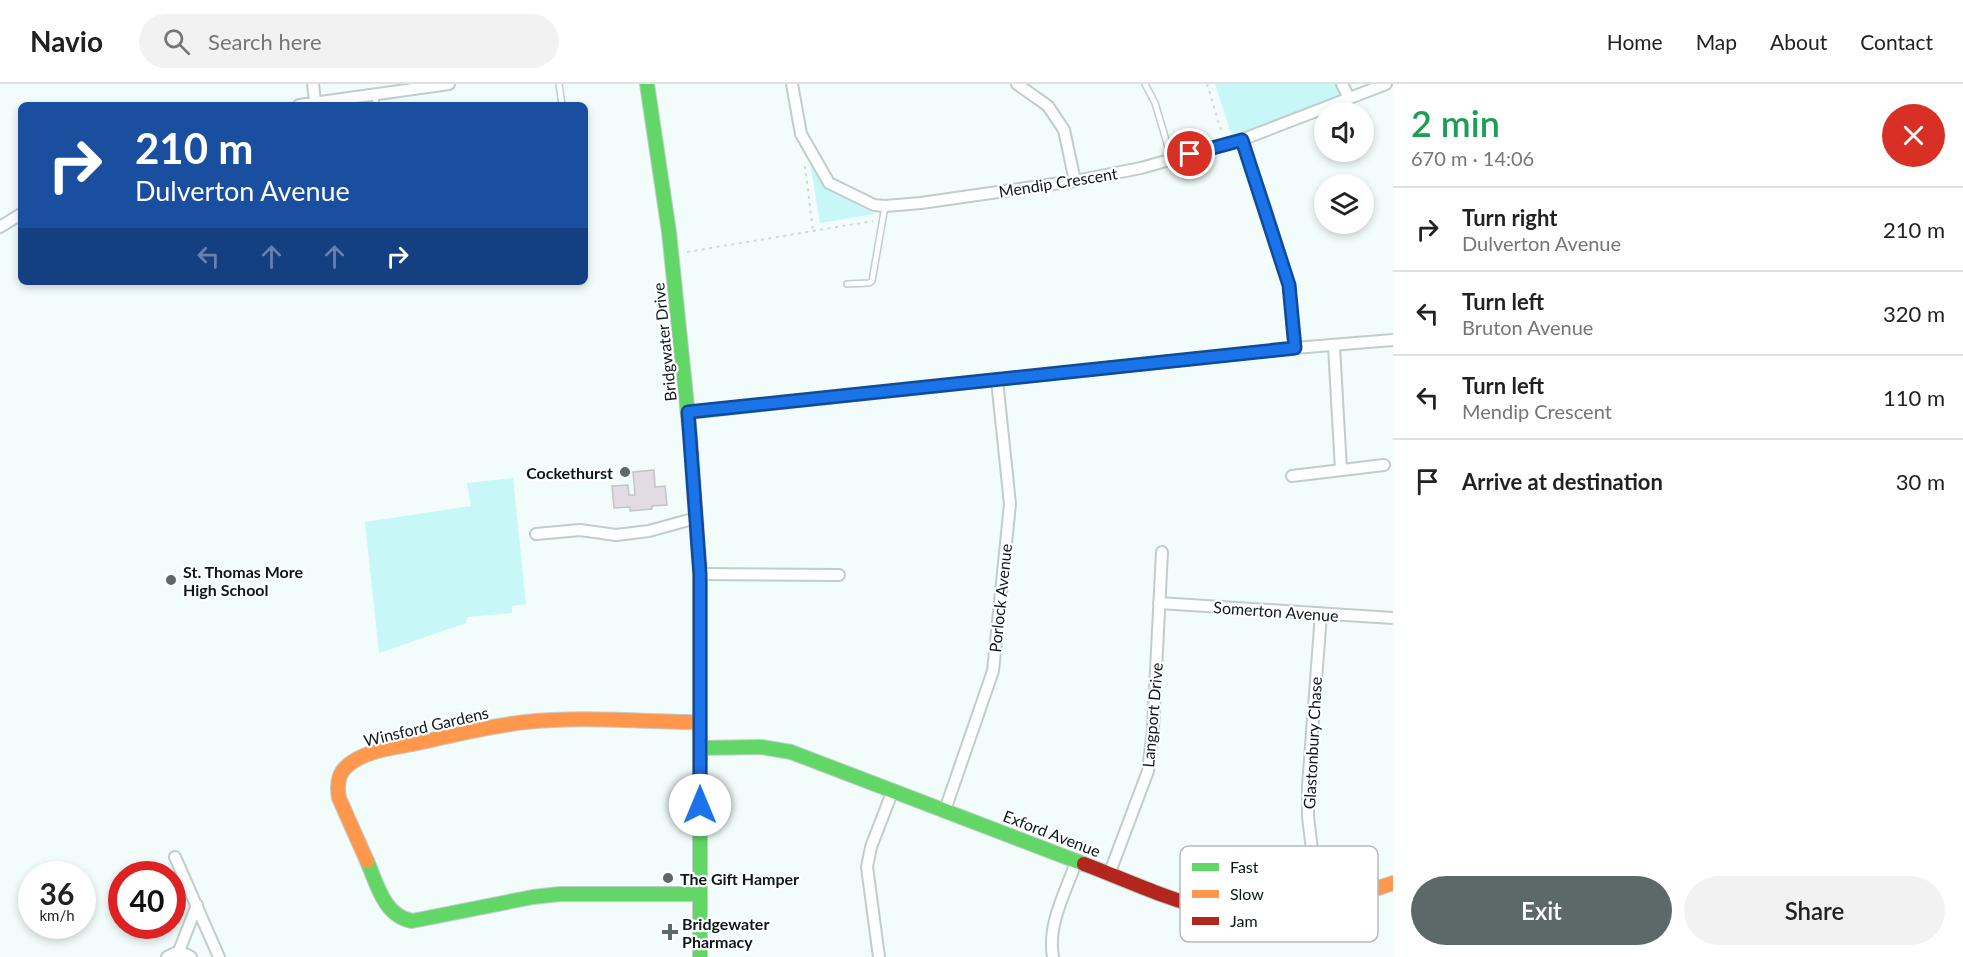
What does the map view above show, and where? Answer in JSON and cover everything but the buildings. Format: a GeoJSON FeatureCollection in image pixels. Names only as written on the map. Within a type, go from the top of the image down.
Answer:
{"type":"FeatureCollection","features":[{"type":"Feature","properties":{"kind":"street"},"geometry":{"type":"LineString","coordinates":[[313,84],[315,102],[375,100],[449,84]]}},
{"type":"Feature","properties":{"kind":"street","name":"Bridgwater Drive"},"geometry":{"type":"LineString","coordinates":[[647,84],[671,255],[688,412],[700,574],[700,957]]}},
{"type":"Feature","properties":{"kind":"street","name":"Mendip Crescent"},"geometry":{"type":"LineString","coordinates":[[792,84],[801,134],[829,183],[874,205],[885,206],[921,204],[1075,181],[1141,168],[1242,140],[1386,84]]}},
{"type":"Feature","properties":{"kind":"street"},"geometry":{"type":"LineString","coordinates":[[1017,84],[1048,106],[1064,130],[1075,181]]}},
{"type":"Feature","properties":{"kind":"street"},"geometry":{"type":"LineString","coordinates":[[1342,84],[1349,98]]}},
{"type":"Feature","properties":{"kind":"street"},"geometry":{"type":"LineString","coordinates":[[1242,140],[1289,285],[1295,348]]}},
{"type":"Feature","properties":{"kind":"street"},"geometry":{"type":"LineString","coordinates":[[0,227],[18,216]]}},
{"type":"Feature","properties":{"kind":"street"},"geometry":{"type":"LineString","coordinates":[[688,412],[1295,348],[1393,340]]}},
{"type":"Feature","properties":{"kind":"street"},"geometry":{"type":"LineString","coordinates":[[1334,346],[1341,470]]}},
{"type":"Feature","properties":{"kind":"street","name":"Porlock Avenue"},"geometry":{"type":"LineString","coordinates":[[945,810],[993,671],[1010,504],[997,380]]}},
{"type":"Feature","properties":{"kind":"street"},"geometry":{"type":"LineString","coordinates":[[1292,476],[1384,465]]}},
{"type":"Feature","properties":{"kind":"street"},"geometry":{"type":"LineString","coordinates":[[536,534],[580,530],[616,535],[649,531],[696,518]]}},
{"type":"Feature","properties":{"kind":"street","name":"Langport Drive"},"geometry":{"type":"LineString","coordinates":[[1110,872],[1148,771],[1153,729],[1162,552]]}},
{"type":"Feature","properties":{"kind":"street"},"geometry":{"type":"LineString","coordinates":[[700,574],[839,575]]}},
{"type":"Feature","properties":{"kind":"street","name":"Somerton Avenue"},"geometry":{"type":"LineString","coordinates":[[1160,603],[1393,618]]}},
{"type":"Feature","properties":{"kind":"street","name":"Glastonbury Chase"},"geometry":{"type":"LineString","coordinates":[[1312,846],[1308,817],[1308,786],[1321,614]]}},
{"type":"Feature","properties":{"kind":"street","name":"Winsford Gardens"},"geometry":{"type":"LineString","coordinates":[[699,894],[560,894],[406,921],[388,908],[339,798],[337,788],[343,770],[351,762],[382,750],[501,725],[545,721],[700,722]]}},
{"type":"Feature","properties":{"kind":"street","name":"Exford Avenue"},"geometry":{"type":"LineString","coordinates":[[700,748],[761,747],[791,752],[1180,900]]}},
{"type":"Feature","properties":{"kind":"street"},"geometry":{"type":"LineString","coordinates":[[879,957],[867,867],[871,847],[893,790]]}},
{"type":"Feature","properties":{"kind":"street"},"geometry":{"type":"LineString","coordinates":[[176,857],[219,957]]}},
{"type":"Feature","properties":{"kind":"street"},"geometry":{"type":"LineString","coordinates":[[1053,957],[1050,943],[1052,927],[1077,860]]}},
{"type":"Feature","properties":{"kind":"street","name":"Exford Avenue"},"geometry":{"type":"LineString","coordinates":[[1378,888],[1393,883]]}},
{"type":"Feature","properties":{"kind":"street"},"geometry":{"type":"LineString","coordinates":[[167,957],[179,951],[197,905]]}},
{"type":"Feature","properties":{"kind":"street"},"geometry":{"type":"LineString","coordinates":[[179,951],[191,957]]}},
{"type":"Feature","properties":{"kind":"lane"},"geometry":{"type":"LineString","coordinates":[[559,84],[562,102]]}},
{"type":"Feature","properties":{"kind":"lane"},"geometry":{"type":"LineString","coordinates":[[1145,84],[1152,96],[1172,159]]}},
{"type":"Feature","properties":{"kind":"lane"},"geometry":{"type":"LineString","coordinates":[[847,284],[872,281],[885,206]]}},
{"type":"Feature","properties":{"kind":"path"},"geometry":{"type":"LineString","coordinates":[[1207,84],[1226,144]]}},
{"type":"Feature","properties":{"kind":"path"},"geometry":{"type":"LineString","coordinates":[[805,166],[813,231]]}},
{"type":"Feature","properties":{"kind":"path"},"geometry":{"type":"LineString","coordinates":[[671,255],[879,220],[885,206]]}},
{"type":"Feature","properties":{"kind":"shaded area"},"geometry":{"type":"Polygon","coordinates":[[[1215,84],[1335,84],[1341,95],[1322,102],[1314,102],[1314,105],[1232,136],[1215,84]]]}},
{"type":"Feature","properties":{"kind":"shaded area"},"geometry":{"type":"Polygon","coordinates":[[[810,162],[829,190],[875,214],[820,223],[810,162]]]}},
{"type":"Feature","properties":{"kind":"shaded area"},"geometry":{"type":"Polygon","coordinates":[[[513,478],[526,604],[512,606],[512,613],[467,617],[466,623],[379,653],[365,522],[471,506],[467,483],[513,478]]]}},
{"type":"Feature","properties":{"kind":"traffic: fast"},"geometry":{"type":"LineString","coordinates":[[647,84],[669,232],[690,435]]}},
{"type":"Feature","properties":{"kind":"traffic: fast"},"geometry":{"type":"LineString","coordinates":[[700,748],[761,747],[791,752],[1084,864]]}},
{"type":"Feature","properties":{"kind":"traffic: fast"},"geometry":{"type":"LineString","coordinates":[[700,749],[700,957]]}},
{"type":"Feature","properties":{"kind":"traffic: fast"},"geometry":{"type":"LineString","coordinates":[[367,861],[378,889],[388,906],[402,918],[412,921],[533,897],[560,894],[699,894]]}},
{"type":"Feature","properties":{"kind":"traffic: slow"},"geometry":{"type":"LineString","coordinates":[[367,861],[339,798],[338,782],[345,768],[370,753],[485,728],[526,722],[591,719],[700,722]]}},
{"type":"Feature","properties":{"kind":"traffic: slow"},"geometry":{"type":"LineString","coordinates":[[1378,888],[1393,883]]}},
{"type":"Feature","properties":{"kind":"traffic: jam"},"geometry":{"type":"LineString","coordinates":[[690,435],[700,574],[700,749]]}},
{"type":"Feature","properties":{"kind":"traffic: jam"},"geometry":{"type":"LineString","coordinates":[[1084,864],[1180,901]]}},
{"type":"Feature","properties":{"kind":"place","name":"Cockethurst"},"geometry":{"type":"Point","coordinates":[625,472]}},
{"type":"Feature","properties":{"kind":"place","name":"St. Thomas More High School"},"geometry":{"type":"Point","coordinates":[171,580]}},
{"type":"Feature","properties":{"kind":"place","name":"The Gift Hamper"},"geometry":{"type":"Point","coordinates":[668,878]}},
{"type":"Feature","properties":{"kind":"place","name":"Bridgewater Pharmacy"},"geometry":{"type":"Point","coordinates":[670,932]}},
{"type":"Feature","properties":{"kind":"route"},"geometry":{"type":"LineString","coordinates":[[700,805],[700,574],[688,412],[1295,348],[1289,285],[1242,140],[1190,154]]}}]}
